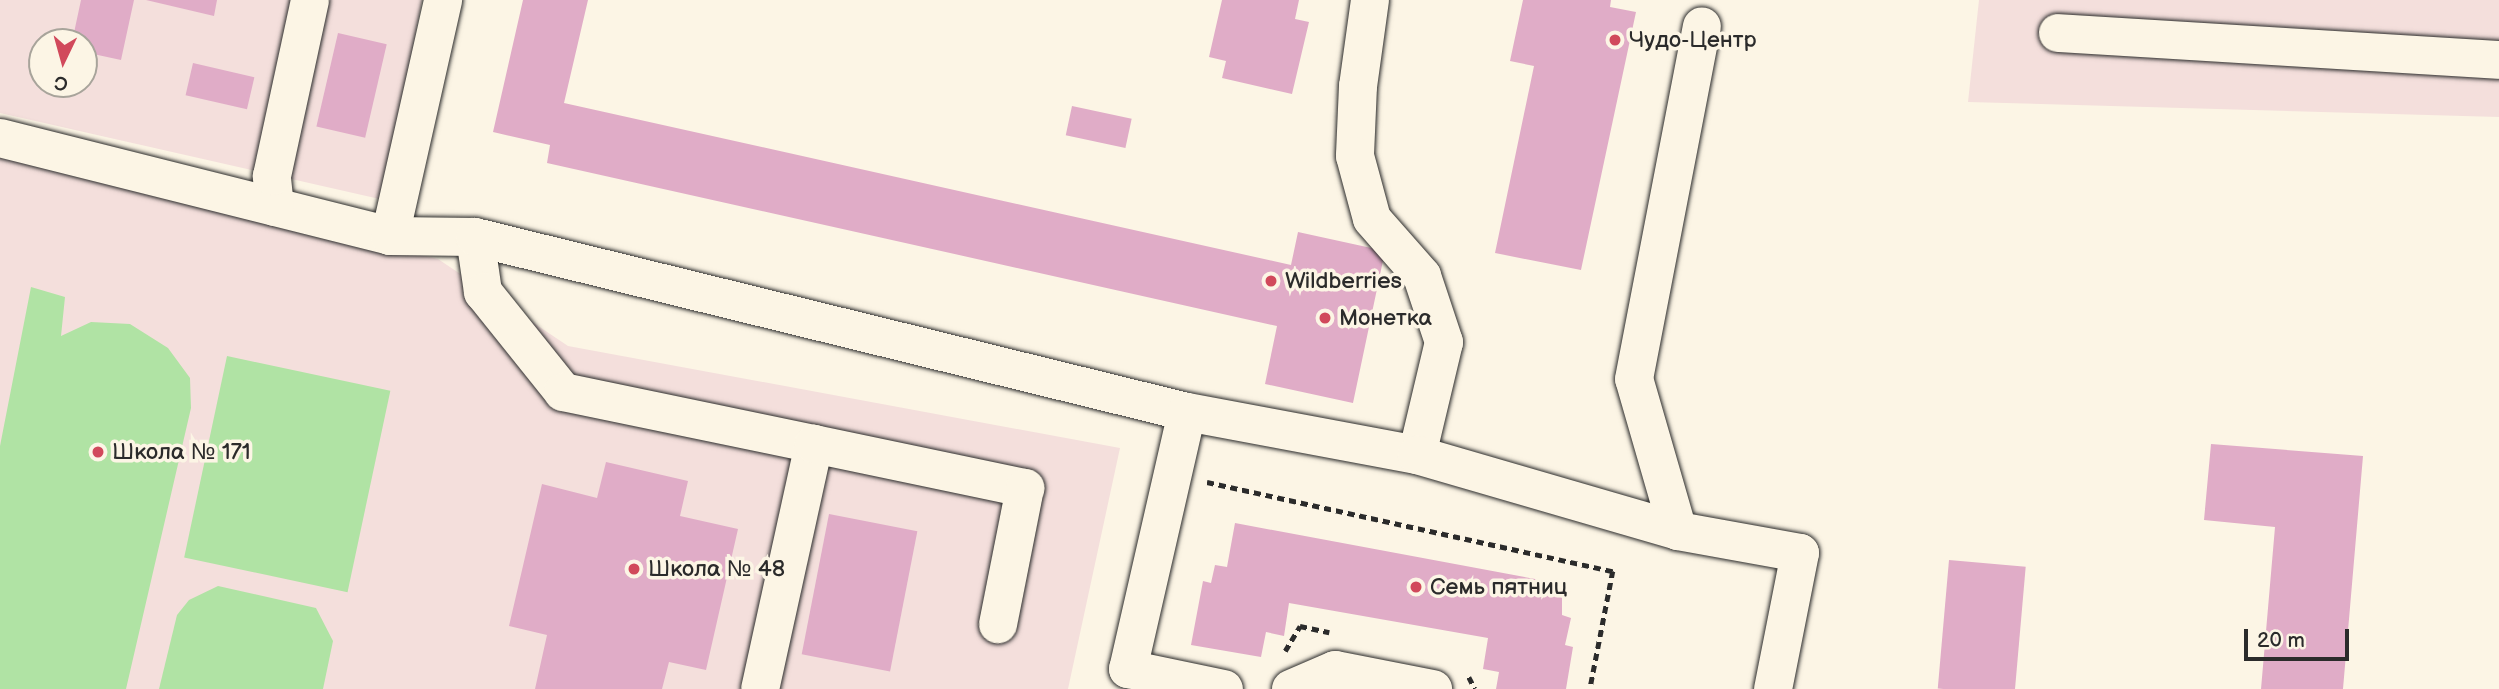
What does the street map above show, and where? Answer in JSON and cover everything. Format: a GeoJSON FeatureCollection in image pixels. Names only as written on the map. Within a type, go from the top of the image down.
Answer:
{"type":"FeatureCollection","features":[{"type":"Feature","properties":{"kind":"lane"},"geometry":{"type":"LineString","coordinates":[[275,207],[272,176],[310,0]]}},
{"type":"Feature","properties":{"kind":"lane"},"geometry":{"type":"LineString","coordinates":[[390,236],[443,0]]}},
{"type":"Feature","properties":{"kind":"lane"},"geometry":{"type":"LineString","coordinates":[[1370,0],[1358,86],[1355,156],[1372,219],[1422,276],[1444,342],[1417,455]]}},
{"type":"Feature","properties":{"kind":"lane"},"geometry":{"type":"LineString","coordinates":[[1678,531],[1634,379],[1702,27]]}},
{"type":"Feature","properties":{"kind":"lane"},"geometry":{"type":"LineString","coordinates":[[2058,33],[2499,60]]}},
{"type":"Feature","properties":{"kind":"lane"},"geometry":{"type":"LineString","coordinates":[[0,138],[390,236],[475,237],[1187,412],[1417,455],[1678,531],[1800,552],[1773,689]]}},
{"type":"Feature","properties":{"kind":"lane"},"geometry":{"type":"LineString","coordinates":[[475,237],[483,292],[563,392],[1025,488],[998,624]]}},
{"type":"Feature","properties":{"kind":"lane"},"geometry":{"type":"LineString","coordinates":[[1187,412],[1128,669],[1224,689]]}},
{"type":"Feature","properties":{"kind":"lane"},"geometry":{"type":"LineString","coordinates":[[760,689],[814,444]]}},
{"type":"Feature","properties":{"kind":"lane"},"geometry":{"type":"LineString","coordinates":[[1285,675],[1335,670],[1433,689]]}},
{"type":"Feature","properties":{"kind":"path"},"geometry":{"type":"LineString","coordinates":[[1202,481],[1613,571],[1590,689]]}},
{"type":"Feature","properties":{"kind":"path"},"geometry":{"type":"LineString","coordinates":[[1285,675],[1300,626],[1340,634]]}},
{"type":"Feature","properties":{"kind":"path"},"geometry":{"type":"LineString","coordinates":[[1463,666],[1475,689]]}},
{"type":"Feature","properties":{"kind":"shaded area"},"geometry":{"type":"Polygon","coordinates":[[[0,0],[422,0],[384,200],[0,113],[0,0]]]}},
{"type":"Feature","properties":{"kind":"shaded area"},"geometry":{"type":"Polygon","coordinates":[[[1979,0],[2499,0],[2499,117],[1968,102],[1979,0]]]}},
{"type":"Feature","properties":{"kind":"shaded area","name":"Школа № 48"},"geometry":{"type":"Polygon","coordinates":[[[0,154],[438,259],[568,346],[1120,448],[1068,689],[0,689],[0,154]]]}},
{"type":"Feature","properties":{"kind":"green space"},"geometry":{"type":"Polygon","coordinates":[[[31,287],[65,297],[61,336],[91,322],[130,324],[168,348],[190,378],[191,408],[126,689],[0,689],[0,446],[31,287]]]}},
{"type":"Feature","properties":{"kind":"green space"},"geometry":{"type":"Polygon","coordinates":[[[227,356],[390,391],[348,592],[184,557],[227,356]]]}},
{"type":"Feature","properties":{"kind":"green space"},"geometry":{"type":"Polygon","coordinates":[[[218,586],[316,608],[333,641],[323,689],[159,689],[177,615],[189,600],[218,586]]]}},
{"type":"Feature","properties":{"kind":"building"},"geometry":{"type":"Polygon","coordinates":[[[81,0],[134,0],[121,60],[98,55],[98,28],[75,28],[81,0]]]}},
{"type":"Feature","properties":{"kind":"building"},"geometry":{"type":"Polygon","coordinates":[[[146,0],[217,0],[214,16],[146,0]]]}},
{"type":"Feature","properties":{"kind":"building"},"geometry":{"type":"Polygon","coordinates":[[[523,0],[588,0],[564,103],[1291,265],[1298,232],[1385,251],[1353,403],[1265,384],[1277,326],[547,163],[550,145],[493,132],[523,0]]]}},
{"type":"Feature","properties":{"kind":"building"},"geometry":{"type":"Polygon","coordinates":[[[1222,0],[1299,0],[1295,19],[1309,22],[1292,94],[1222,78],[1226,61],[1209,57],[1222,0]]]}},
{"type":"Feature","properties":{"kind":"building"},"geometry":{"type":"Polygon","coordinates":[[[1523,0],[1611,0],[1610,7],[1636,12],[1581,270],[1495,253],[1534,66],[1510,61],[1523,0]]]}},
{"type":"Feature","properties":{"kind":"building"},"geometry":{"type":"Polygon","coordinates":[[[338,33],[387,44],[365,138],[316,127],[338,33]]]}},
{"type":"Feature","properties":{"kind":"building"},"geometry":{"type":"Polygon","coordinates":[[[193,63],[254,77],[247,109],[186,95],[193,63]]]}},
{"type":"Feature","properties":{"kind":"building"},"geometry":{"type":"Polygon","coordinates":[[[1072,106],[1132,119],[1125,148],[1066,135],[1072,106]]]}},
{"type":"Feature","properties":{"kind":"building"},"geometry":{"type":"Polygon","coordinates":[[[2211,444],[2363,456],[2343,689],[2261,689],[2275,527],[2204,520],[2211,444]]]}},
{"type":"Feature","properties":{"kind":"building"},"geometry":{"type":"Polygon","coordinates":[[[606,462],[688,481],[680,516],[738,529],[706,670],[669,662],[662,689],[535,689],[547,635],[509,626],[542,484],[597,498],[606,462]]]}},
{"type":"Feature","properties":{"kind":"building"},"geometry":{"type":"Polygon","coordinates":[[[829,514],[917,531],[890,672],[802,654],[829,514]]]}},
{"type":"Feature","properties":{"kind":"building"},"geometry":{"type":"Polygon","coordinates":[[[1235,523],[1546,581],[1546,590],[1562,594],[1562,615],[1571,618],[1565,645],[1573,647],[1566,689],[1496,689],[1499,672],[1483,669],[1488,638],[1289,603],[1284,636],[1266,632],[1261,657],[1191,645],[1203,581],[1211,583],[1215,565],[1227,567],[1235,523]]]}},
{"type":"Feature","properties":{"kind":"building"},"geometry":{"type":"Polygon","coordinates":[[[1949,560],[2026,567],[2015,689],[1938,689],[1949,560]]]}},
{"type":"Feature","properties":{"kind":"place","name":"Чудо-Центр"},"geometry":{"type":"Point","coordinates":[1615,40]}},
{"type":"Feature","properties":{"kind":"place","name":"Wildberries"},"geometry":{"type":"Point","coordinates":[1271,281]}},
{"type":"Feature","properties":{"kind":"place","name":"Монетка"},"geometry":{"type":"Point","coordinates":[1325,318]}},
{"type":"Feature","properties":{"kind":"place","name":"Школа № 171"},"geometry":{"type":"Point","coordinates":[98,452]}},
{"type":"Feature","properties":{"kind":"place","name":"Школа № 48"},"geometry":{"type":"Point","coordinates":[634,569]}},
{"type":"Feature","properties":{"kind":"place","name":"Семь пятниц"},"geometry":{"type":"Point","coordinates":[1416,587]}}]}
